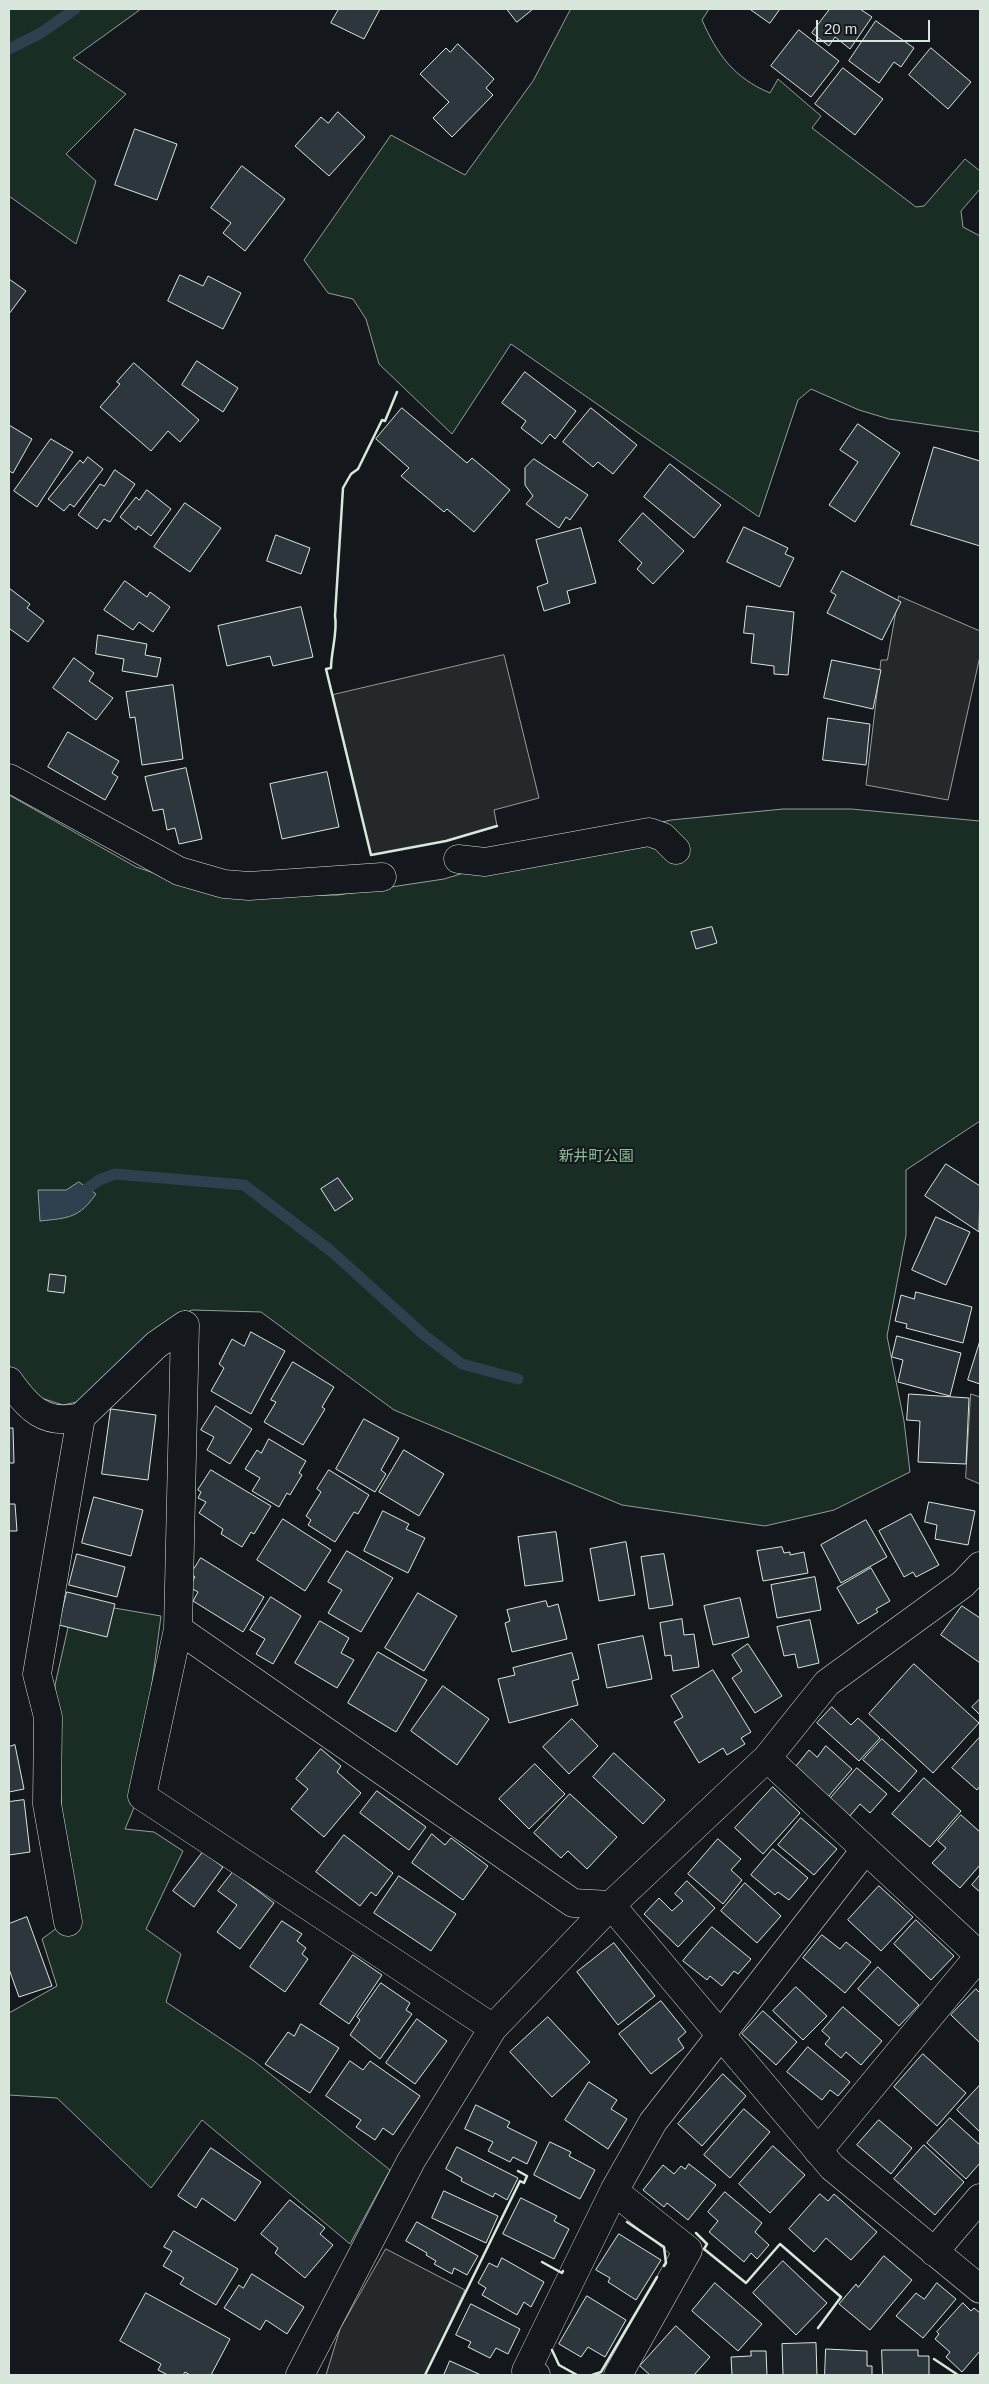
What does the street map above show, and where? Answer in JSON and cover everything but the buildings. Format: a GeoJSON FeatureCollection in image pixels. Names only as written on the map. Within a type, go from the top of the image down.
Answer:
{"type":"FeatureCollection","features":[{"type":"Feature","properties":{"kind":"street"},"geometry":{"type":"LineString","coordinates":[[9,778],[180,871],[224,884],[249,886],[382,878]]}},
{"type":"Feature","properties":{"kind":"street"},"geometry":{"type":"LineString","coordinates":[[458,859],[485,862],[649,832],[663,837],[676,850]]}},
{"type":"Feature","properties":{"kind":"street"},"geometry":{"type":"LineString","coordinates":[[9,1382],[23,1402],[49,1419],[65,1421],[80,1417],[156,1345],[185,1325],[178,1629],[142,1796],[493,2028]]}},
{"type":"Feature","properties":{"kind":"street"},"geometry":{"type":"LineString","coordinates":[[68,1922],[47,1804],[48,1717],[37,1674],[80,1417]]}},
{"type":"Feature","properties":{"kind":"street"},"geometry":{"type":"LineString","coordinates":[[300,2375],[411,2161],[493,2028],[611,1905],[767,1758],[827,1683],[963,1584],[980,1566]]}},
{"type":"Feature","properties":{"kind":"street"},"geometry":{"type":"LineString","coordinates":[[178,1629],[573,1903],[611,1905],[832,2167],[980,2289]]}},
{"type":"Feature","properties":{"kind":"street"},"geometry":{"type":"LineString","coordinates":[[767,1758],[980,1955],[818,2150]]}},
{"type":"Feature","properties":{"kind":"street"},"geometry":{"type":"LineString","coordinates":[[536,2375],[526,2371],[614,2191],[653,2122],[720,2033],[865,1850]]}},
{"type":"Feature","properties":{"kind":"street"},"geometry":{"type":"LineString","coordinates":[[614,2191],[688,2250],[618,2375]]}},
{"type":"Feature","properties":{"kind":"street"},"geometry":{"type":"LineString","coordinates":[[934,2252],[980,2198]]}},
{"type":"Feature","properties":{"kind":"green space"},"geometry":{"type":"Polygon","coordinates":[[[9,9],[141,9],[73,58],[126,94],[66,154],[96,181],[76,244],[9,196],[9,9]]]}},
{"type":"Feature","properties":{"kind":"green space"},"geometry":{"type":"Polygon","coordinates":[[[571,9],[709,9],[702,20],[714,44],[728,64],[746,80],[770,93],[778,79],[821,116],[812,128],[916,207],[924,206],[965,159],[980,171],[980,189],[961,211],[963,227],[980,236],[980,432],[889,419],[859,410],[811,389],[798,400],[759,517],[511,344],[452,434],[379,364],[366,319],[353,299],[328,293],[304,260],[391,135],[465,175],[533,81],[571,9]]]}},
{"type":"Feature","properties":{"kind":"green space","name":"新井町公園"},"geometry":{"type":"Polygon","coordinates":[[[9,795],[136,867],[225,897],[338,895],[444,879],[543,849],[671,820],[783,809],[851,809],[980,821],[980,1121],[906,1170],[906,1235],[887,1336],[904,1421],[910,1472],[834,1510],[765,1526],[622,1505],[394,1410],[261,1312],[192,1310],[166,1321],[95,1390],[77,1402],[63,1405],[35,1396],[12,1373],[9,1364],[9,795]]]}},
{"type":"Feature","properties":{"kind":"green space"},"geometry":{"type":"Polygon","coordinates":[[[85,1603],[161,1616],[136,1803],[125,1829],[154,1832],[183,1851],[146,1929],[181,1954],[166,2002],[254,2061],[390,2170],[350,2244],[202,2120],[151,2188],[57,2098],[9,2095],[9,2013],[57,1986],[42,1939],[77,1913],[64,1856],[55,1685],[72,1610],[85,1603]]]}},
{"type":"Feature","properties":{"kind":"shaded area"},"geometry":{"type":"Polygon","coordinates":[[[899,596],[980,631],[980,656],[948,800],[866,785],[881,660],[887,660],[899,596]]]}},
{"type":"Feature","properties":{"kind":"shaded area"},"geometry":{"type":"Polygon","coordinates":[[[504,655],[539,798],[494,810],[497,826],[446,841],[371,855],[333,695],[504,655]]]}},
{"type":"Feature","properties":{"kind":"shaded area"},"geometry":{"type":"Polygon","coordinates":[[[971,1394],[980,1397],[980,1484],[966,1478],[971,1394]]]}},
{"type":"Feature","properties":{"kind":"shaded area"},"geometry":{"type":"Polygon","coordinates":[[[386,2249],[465,2290],[425,2375],[326,2375],[340,2329],[386,2249]]]}},
{"type":"Feature","properties":{"kind":"water"},"geometry":{"type":"Polygon","coordinates":[[[79,1182],[96,1194],[84,1208],[73,1215],[40,1221],[38,1190],[66,1190],[79,1182]]]}},
{"type":"Feature","properties":{"kind":"waterway"},"geometry":{"type":"LineString","coordinates":[[9,49],[41,33],[75,9]]}},
{"type":"Feature","properties":{"kind":"waterway"},"geometry":{"type":"LineString","coordinates":[[77,1196],[99,1180],[115,1174],[244,1185],[331,1251],[424,1335],[462,1364],[518,1379]]}},
{"type":"Feature","properties":{"kind":"wall"},"geometry":{"type":"LineString","coordinates":[[397,392],[385,421],[382,420],[358,469],[351,474],[343,488],[335,635],[331,668],[326,669],[371,855],[446,841],[497,826]]}},
{"type":"Feature","properties":{"kind":"wall"},"geometry":{"type":"LineString","coordinates":[[425,2375],[520,2181],[524,2183],[527,2176],[518,2171]]}},
{"type":"Feature","properties":{"kind":"wall"},"geometry":{"type":"LineString","coordinates":[[627,2222],[664,2247],[666,2263],[664,2266]]}},
{"type":"Feature","properties":{"kind":"wall"},"geometry":{"type":"LineString","coordinates":[[696,2233],[707,2244],[704,2249],[746,2283],[780,2244],[841,2297],[818,2328]]}},
{"type":"Feature","properties":{"kind":"wall"},"geometry":{"type":"LineString","coordinates":[[542,2262],[562,2273],[563,2271]]}},
{"type":"Feature","properties":{"kind":"wall"},"geometry":{"type":"LineString","coordinates":[[592,2375],[601,2372],[657,2277]]}},
{"type":"Feature","properties":{"kind":"wall"},"geometry":{"type":"LineString","coordinates":[[552,2350],[559,2365],[577,2375]]}},
{"type":"Feature","properties":{"kind":"wall"},"geometry":{"type":"LineString","coordinates":[[934,2359],[958,2375]]}}]}
